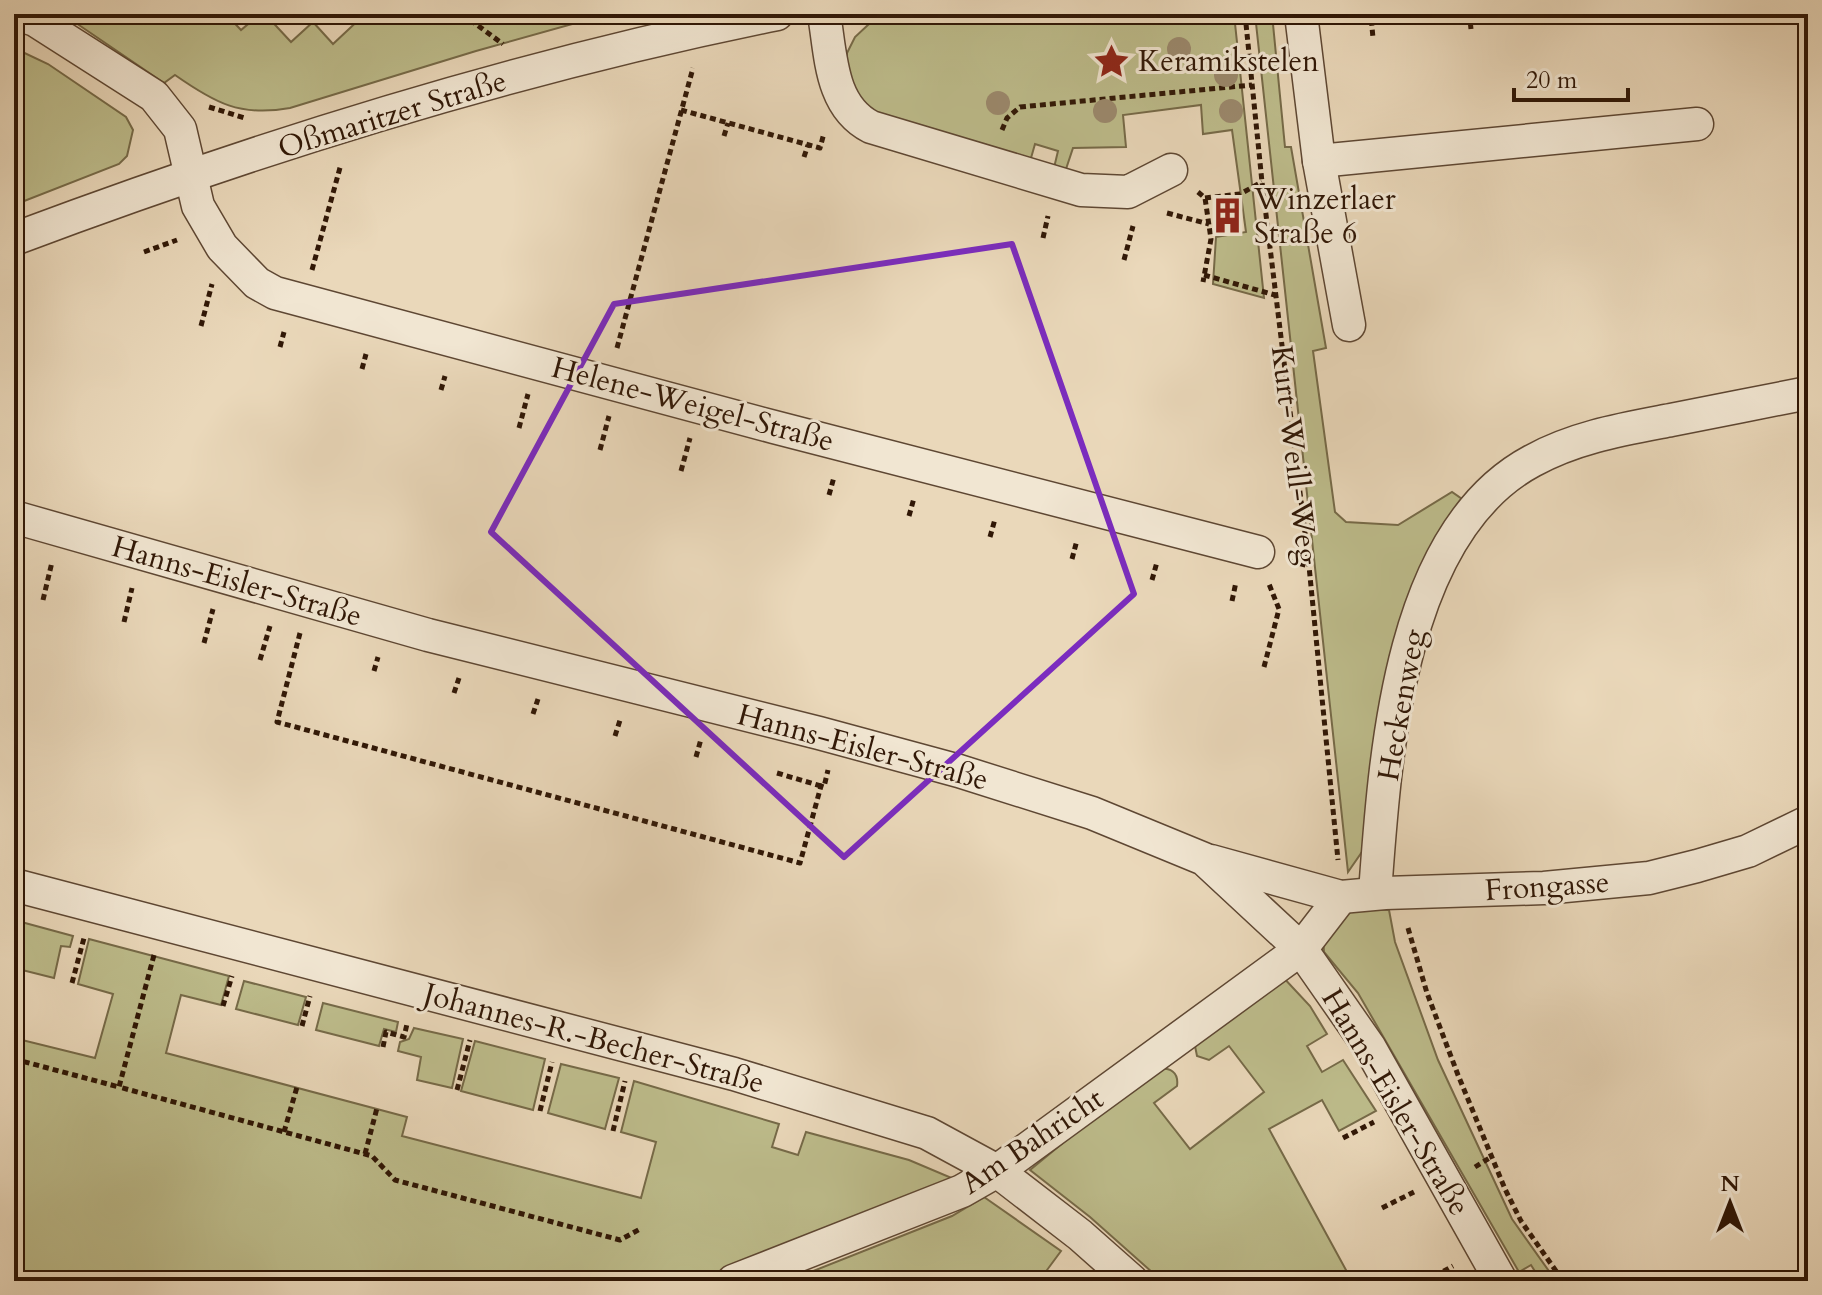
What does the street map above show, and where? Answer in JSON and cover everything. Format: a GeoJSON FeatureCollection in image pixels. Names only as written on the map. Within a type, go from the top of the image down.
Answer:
{"type":"FeatureCollection","features":[{"type":"Feature","properties":{"kind":"street","name":"Helene-Weigel-Straße"},"geometry":{"type":"LineString","coordinates":[[17,14],[35,20],[154,96],[180,129],[198,206],[225,253],[257,283],[275,293],[1248,562]]}},
{"type":"Feature","properties":{"kind":"street","name":"Oßmaritzer Straße"},"geometry":{"type":"LineString","coordinates":[[14,239],[191,175],[401,109],[550,67],[777,14]]}},
{"type":"Feature","properties":{"kind":"street"},"geometry":{"type":"LineString","coordinates":[[824,14],[840,96],[856,117],[871,127],[1081,190],[1128,192],[1171,170]]}},
{"type":"Feature","properties":{"kind":"street"},"geometry":{"type":"LineString","coordinates":[[1302,18],[1319,161],[1349,325]]}},
{"type":"Feature","properties":{"kind":"street"},"geometry":{"type":"LineString","coordinates":[[1319,161],[1697,124]]}},
{"type":"Feature","properties":{"kind":"street","name":"Heckenweg"},"geometry":{"type":"LineString","coordinates":[[1388,893],[1390,749],[1402,674],[1413,626],[1436,566],[1475,504],[1507,475],[1534,459],[1602,434],[1808,393]]}},
{"type":"Feature","properties":{"kind":"street","name":"Hanns-Eisler-Straße"},"geometry":{"type":"LineString","coordinates":[[14,517],[428,635],[959,771],[1092,813],[1204,859],[1301,949],[1370,1048],[1501,1281]]}},
{"type":"Feature","properties":{"kind":"street","name":"Frongasse"},"geometry":{"type":"LineString","coordinates":[[1341,897],[1530,889],[1649,878],[1748,851],[1808,822]]}},
{"type":"Feature","properties":{"kind":"street"},"geometry":{"type":"LineString","coordinates":[[1204,859],[1341,897],[1301,949]]}},
{"type":"Feature","properties":{"kind":"street","name":"Johannes-R.-Becher-Straße"},"geometry":{"type":"LineString","coordinates":[[14,885],[734,1074],[927,1133],[997,1171],[1080,1235],[1132,1281]]}},
{"type":"Feature","properties":{"kind":"street","name":"Am Bahricht"},"geometry":{"type":"LineString","coordinates":[[733,1281],[962,1191],[997,1171],[1301,949]]}},
{"type":"Feature","properties":{"kind":"path"},"geometry":{"type":"LineString","coordinates":[[462,14],[510,49]]}},
{"type":"Feature","properties":{"kind":"path","name":"Kurt-Weill-Weg"},"geometry":{"type":"LineString","coordinates":[[1245,14],[1275,295],[1309,566],[1341,897]]}},
{"type":"Feature","properties":{"kind":"path"},"geometry":{"type":"LineString","coordinates":[[1471,29],[1470,20],[1530,14]]}},
{"type":"Feature","properties":{"kind":"path"},"geometry":{"type":"LineString","coordinates":[[1302,18],[1371,16],[1373,38]]}},
{"type":"Feature","properties":{"kind":"path"},"geometry":{"type":"LineString","coordinates":[[1515,16],[1516,24]]}},
{"type":"Feature","properties":{"kind":"path"},"geometry":{"type":"LineString","coordinates":[[619,340],[696,55]]}},
{"type":"Feature","properties":{"kind":"path"},"geometry":{"type":"LineString","coordinates":[[992,164],[1004,124],[1011,113],[1020,107],[1252,85]]}},
{"type":"Feature","properties":{"kind":"path"},"geometry":{"type":"LineString","coordinates":[[681,110],[820,148]]}},
{"type":"Feature","properties":{"kind":"path"},"geometry":{"type":"LineString","coordinates":[[724,136],[728,123]]}},
{"type":"Feature","properties":{"kind":"path"},"geometry":{"type":"LineString","coordinates":[[804,157],[808,145]]}},
{"type":"Feature","properties":{"kind":"path"},"geometry":{"type":"LineString","coordinates":[[304,302],[343,157]]}},
{"type":"Feature","properties":{"kind":"path"},"geometry":{"type":"LineString","coordinates":[[1262,182],[1240,194],[1205,198],[1211,239],[1204,279],[1275,295]]}},
{"type":"Feature","properties":{"kind":"path"},"geometry":{"type":"LineString","coordinates":[[1124,260],[1134,219]]}},
{"type":"Feature","properties":{"kind":"path"},"geometry":{"type":"LineString","coordinates":[[43,600],[54,556]]}},
{"type":"Feature","properties":{"kind":"path"},"geometry":{"type":"LineString","coordinates":[[1232,601],[1248,562]]}},
{"type":"Feature","properties":{"kind":"path"},"geometry":{"type":"LineString","coordinates":[[124,622],[134,578]]}},
{"type":"Feature","properties":{"kind":"path"},"geometry":{"type":"LineString","coordinates":[[204,643],[216,600]]}},
{"type":"Feature","properties":{"kind":"path"},"geometry":{"type":"LineString","coordinates":[[260,660],[273,616]]}},
{"type":"Feature","properties":{"kind":"path"},"geometry":{"type":"LineString","coordinates":[[303,624],[277,722],[800,863],[821,786]]}},
{"type":"Feature","properties":{"kind":"path"},"geometry":{"type":"LineString","coordinates":[[696,757],[703,732]]}},
{"type":"Feature","properties":{"kind":"path"},"geometry":{"type":"LineString","coordinates":[[780,763],[776,776],[824,787],[829,766]]}},
{"type":"Feature","properties":{"kind":"path"},"geometry":{"type":"LineString","coordinates":[[1388,893],[1409,935],[1427,993],[1491,1157],[1521,1221],[1563,1281]]}},
{"type":"Feature","properties":{"kind":"path"},"geometry":{"type":"LineString","coordinates":[[72,983],[85,932]]}},
{"type":"Feature","properties":{"kind":"path"},"geometry":{"type":"LineString","coordinates":[[119,1087],[155,951]]}},
{"type":"Feature","properties":{"kind":"path"},"geometry":{"type":"LineString","coordinates":[[223,1006],[232,974]]}},
{"type":"Feature","properties":{"kind":"path"},"geometry":{"type":"LineString","coordinates":[[302,1026],[311,994]]}},
{"type":"Feature","properties":{"kind":"path"},"geometry":{"type":"LineString","coordinates":[[383,1047],[386,1032],[404,1037],[408,1019]]}},
{"type":"Feature","properties":{"kind":"path"},"geometry":{"type":"LineString","coordinates":[[457,1090],[471,1035]]}},
{"type":"Feature","properties":{"kind":"path"},"geometry":{"type":"LineString","coordinates":[[540,1111],[554,1055]]}},
{"type":"Feature","properties":{"kind":"path"},"geometry":{"type":"LineString","coordinates":[[14,1059],[372,1156],[395,1180],[620,1240],[642,1228]]}},
{"type":"Feature","properties":{"kind":"path"},"geometry":{"type":"LineString","coordinates":[[613,1131],[627,1074]]}},
{"type":"Feature","properties":{"kind":"path"},"geometry":{"type":"LineString","coordinates":[[284,1132],[297,1087]]}},
{"type":"Feature","properties":{"kind":"path"},"geometry":{"type":"LineString","coordinates":[[365,1154],[377,1108]]}},
{"type":"Feature","properties":{"kind":"path"},"geometry":{"type":"LineString","coordinates":[[1343,1138],[1384,1117]]}},
{"type":"Feature","properties":{"kind":"path"},"geometry":{"type":"LineString","coordinates":[[1382,1208],[1424,1187]]}},
{"type":"Feature","properties":{"kind":"path"},"geometry":{"type":"LineString","coordinates":[[1426,1281],[1465,1260]]}},
{"type":"Feature","properties":{"kind":"highlighted area"},"geometry":{"type":"Polygon","coordinates":[[[1012,244],[1134,594],[844,857],[491,532],[614,304],[1012,244]]]}},
{"type":"Feature","properties":{"kind":"shaded area"},"geometry":{"type":"Polygon","coordinates":[[[58,14],[226,14],[241,30],[260,14],[265,14],[291,42],[313,22],[333,44],[365,14],[608,14],[290,108],[257,111],[216,100],[175,75],[164,83],[58,14]]]}},
{"type":"Feature","properties":{"kind":"shaded area"},"geometry":{"type":"Polygon","coordinates":[[[977,14],[1234,14],[1264,298],[1213,284],[1216,237],[1246,232],[1232,130],[1203,134],[1201,105],[1123,115],[1126,147],[1073,148],[1064,175],[1053,172],[1058,151],[1035,144],[1029,165],[894,126],[856,97],[847,74],[847,53],[855,37],[869,24],[977,14]]]}},
{"type":"Feature","properties":{"kind":"shaded area"},"geometry":{"type":"Polygon","coordinates":[[[1255,14],[1272,14],[1285,147],[1291,147],[1326,348],[1313,351],[1335,512],[1346,522],[1398,525],[1452,492],[1462,499],[1366,846],[1348,872],[1255,14]]]}},
{"type":"Feature","properties":{"kind":"shaded area"},"geometry":{"type":"Polygon","coordinates":[[[14,48],[48,64],[126,117],[133,130],[127,156],[119,164],[14,205],[14,48]]]}},
{"type":"Feature","properties":{"kind":"shaded area"},"geometry":{"type":"Polygon","coordinates":[[[1348,908],[1389,910],[1395,942],[1438,1060],[1512,1219],[1556,1281],[1541,1281],[1531,1265],[1519,1272],[1358,993],[1324,952],[1323,938],[1348,908]]]}},
{"type":"Feature","properties":{"kind":"shaded area"},"geometry":{"type":"Polygon","coordinates":[[[14,920],[73,936],[70,947],[61,946],[54,978],[14,968],[14,920]]]}},
{"type":"Feature","properties":{"kind":"shaded area"},"geometry":{"type":"Polygon","coordinates":[[[89,939],[229,976],[221,1005],[181,995],[166,1053],[407,1117],[402,1136],[641,1198],[656,1142],[621,1132],[634,1081],[779,1124],[772,1147],[798,1155],[806,1132],[909,1160],[954,1179],[712,1281],[14,1281],[14,1038],[95,1058],[113,994],[78,984],[89,939]]]}},
{"type":"Feature","properties":{"kind":"shaded area"},"geometry":{"type":"Polygon","coordinates":[[[1281,975],[1310,1006],[1327,1034],[1307,1046],[1322,1072],[1343,1060],[1376,1111],[1339,1131],[1322,1100],[1269,1129],[1352,1281],[1162,1281],[1090,1217],[1030,1170],[1157,1069],[1173,1072],[1177,1077],[1177,1086],[1154,1103],[1190,1149],[1264,1092],[1229,1046],[1209,1060],[1197,1056],[1194,1041],[1281,975]]]}},
{"type":"Feature","properties":{"kind":"shaded area"},"geometry":{"type":"Polygon","coordinates":[[[244,981],[306,997],[298,1025],[236,1009],[244,981]]]}},
{"type":"Feature","properties":{"kind":"shaded area"},"geometry":{"type":"Polygon","coordinates":[[[323,1003],[398,1022],[396,1032],[384,1029],[379,1046],[316,1030],[323,1003]]]}},
{"type":"Feature","properties":{"kind":"shaded area"},"geometry":{"type":"Polygon","coordinates":[[[414,1028],[463,1039],[452,1088],[417,1080],[421,1057],[398,1051],[400,1042],[409,1039],[414,1028]]]}},
{"type":"Feature","properties":{"kind":"shaded area"},"geometry":{"type":"Polygon","coordinates":[[[475,1041],[545,1059],[533,1110],[461,1091],[475,1041]]]}},
{"type":"Feature","properties":{"kind":"shaded area"},"geometry":{"type":"Polygon","coordinates":[[[561,1064],[619,1078],[605,1129],[548,1113],[561,1064]]]}},
{"type":"Feature","properties":{"kind":"shaded area"},"geometry":{"type":"Polygon","coordinates":[[[984,1197],[1061,1251],[1047,1270],[1059,1281],[788,1281],[952,1216],[984,1197]]]}},
{"type":"Feature","properties":{"kind":"place","name":"Keramikstelen"},"geometry":{"type":"Point","coordinates":[1112,61]}},
{"type":"Feature","properties":{"kind":"place","name":"Winzerlaer Straße 6"},"geometry":{"type":"Point","coordinates":[1228,216]}}]}
